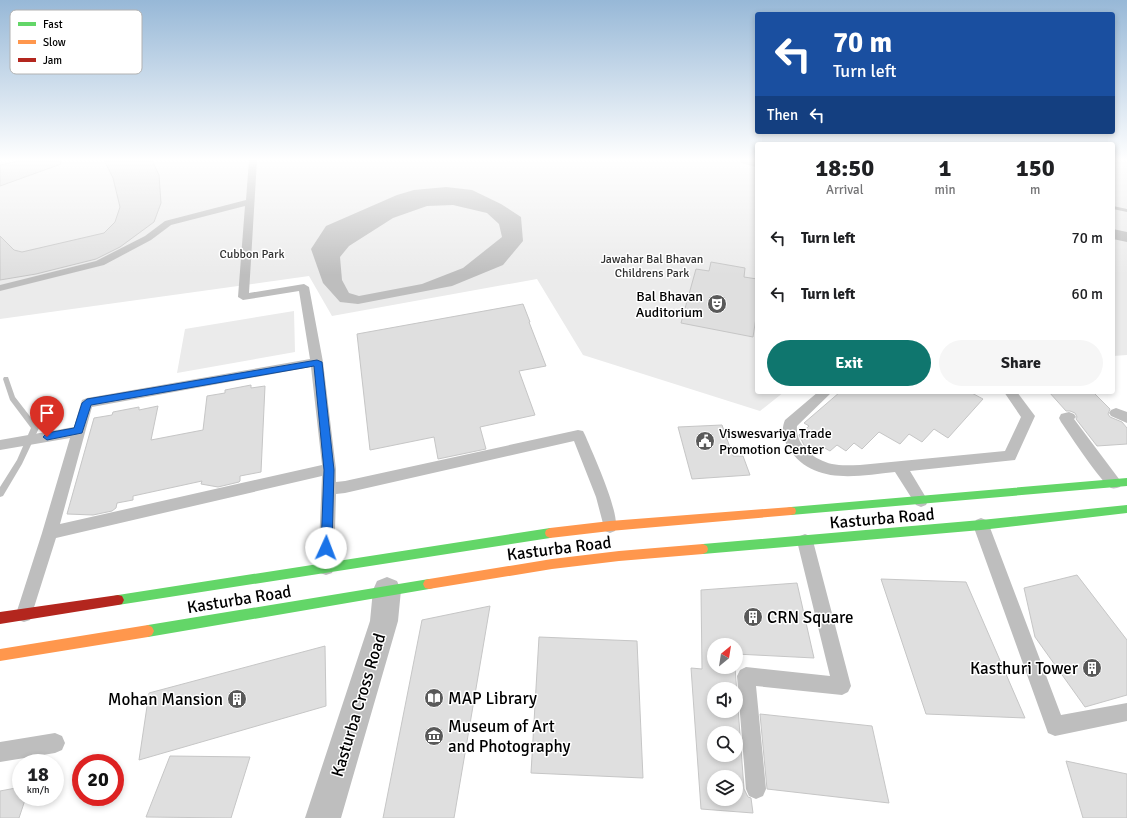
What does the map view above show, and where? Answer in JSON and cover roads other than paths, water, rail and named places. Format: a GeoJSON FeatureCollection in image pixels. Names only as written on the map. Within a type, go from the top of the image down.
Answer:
{"type":"FeatureCollection","features":[{"type":"Feature","properties":{"kind":"main road","name":"Kasturba Road"},"geometry":{"type":"LineString","coordinates":[[0,618],[545,534],[610,526],[921,501],[1121,482]]}},
{"type":"Feature","properties":{"kind":"main road","name":"Kasturba Road"},"geometry":{"type":"LineString","coordinates":[[0,655],[552,564],[626,556],[980,525],[1127,509]]}},
{"type":"Feature","properties":{"kind":"street"},"geometry":{"type":"LineString","coordinates":[[1115,234],[1127,237]]}},
{"type":"Feature","properties":{"kind":"street","name":"Kasturba Cross Road"},"geometry":{"type":"LineString","coordinates":[[323,818],[384,621],[387,590]]}},
{"type":"Feature","properties":{"kind":"lane"},"geometry":{"type":"LineString","coordinates":[[250,198],[243,297],[304,287],[317,362],[329,470],[326,568]]}},
{"type":"Feature","properties":{"kind":"lane"},"geometry":{"type":"LineString","coordinates":[[0,288],[100,263],[148,238],[168,223],[250,202]]}},
{"type":"Feature","properties":{"kind":"lane"},"geometry":{"type":"LineString","coordinates":[[24,614],[50,533],[87,403],[317,362]]}},
{"type":"Feature","properties":{"kind":"lane"},"geometry":{"type":"LineString","coordinates":[[824,394],[790,424],[790,436],[795,447],[816,463],[825,468],[837,471],[1010,456],[1028,416],[1012,394]]}},
{"type":"Feature","properties":{"kind":"lane"},"geometry":{"type":"LineString","coordinates":[[1069,417],[1066,418],[1098,463],[1121,482]]}},
{"type":"Feature","properties":{"kind":"lane"},"geometry":{"type":"LineString","coordinates":[[0,445],[78,431]]}},
{"type":"Feature","properties":{"kind":"lane"},"geometry":{"type":"LineString","coordinates":[[328,488],[345,487],[578,435],[603,497],[610,526]]}},
{"type":"Feature","properties":{"kind":"lane"},"geometry":{"type":"LineString","coordinates":[[899,466],[921,501]]}},
{"type":"Feature","properties":{"kind":"lane"},"geometry":{"type":"LineString","coordinates":[[50,533],[329,470]]}},
{"type":"Feature","properties":{"kind":"lane"},"geometry":{"type":"LineString","coordinates":[[980,525],[1055,726],[1127,712]]}},
{"type":"Feature","properties":{"kind":"lane"},"geometry":{"type":"LineString","coordinates":[[756,789],[746,676],[842,686],[805,541]]}},
{"type":"Feature","properties":{"kind":"lane"},"geometry":{"type":"LineString","coordinates":[[0,752],[55,743]]}},
{"type":"Feature","properties":{"kind":"waterway"},"geometry":{"type":"LineString","coordinates":[[1115,208],[1127,211]]}},
{"type":"Feature","properties":{"kind":"waterway"},"geometry":{"type":"LineString","coordinates":[[0,494],[19,462],[35,428],[12,398],[6,379]]}},
{"type":"Feature","properties":{"kind":"place","name":"Bal Bhavan Auditorium"},"geometry":{"type":"Point","coordinates":[717,304]}},
{"type":"Feature","properties":{"kind":"place","name":"Viswesvariya Trade Promotion Center"},"geometry":{"type":"Point","coordinates":[705,441]}},
{"type":"Feature","properties":{"kind":"place","name":"CRN Square"},"geometry":{"type":"Point","coordinates":[753,617]}},
{"type":"Feature","properties":{"kind":"place","name":"Kasthuri Tower"},"geometry":{"type":"Point","coordinates":[1092,668]}},
{"type":"Feature","properties":{"kind":"place","name":"MAP Library"},"geometry":{"type":"Point","coordinates":[434,698]}},
{"type":"Feature","properties":{"kind":"place","name":"Mohan Mansion"},"geometry":{"type":"Point","coordinates":[237,699]}},
{"type":"Feature","properties":{"kind":"place","name":"Museum of Art and Photography"},"geometry":{"type":"Point","coordinates":[434,736]}},
{"type":"Feature","properties":{"kind":"park label","name":"Cubbon Park"},"geometry":{"type":"Point","coordinates":[252,254]}},
{"type":"Feature","properties":{"kind":"park label","name":"Jawahar Bal Bhavan Childrens Park"},"geometry":{"type":"Point","coordinates":[652,266]}}]}
